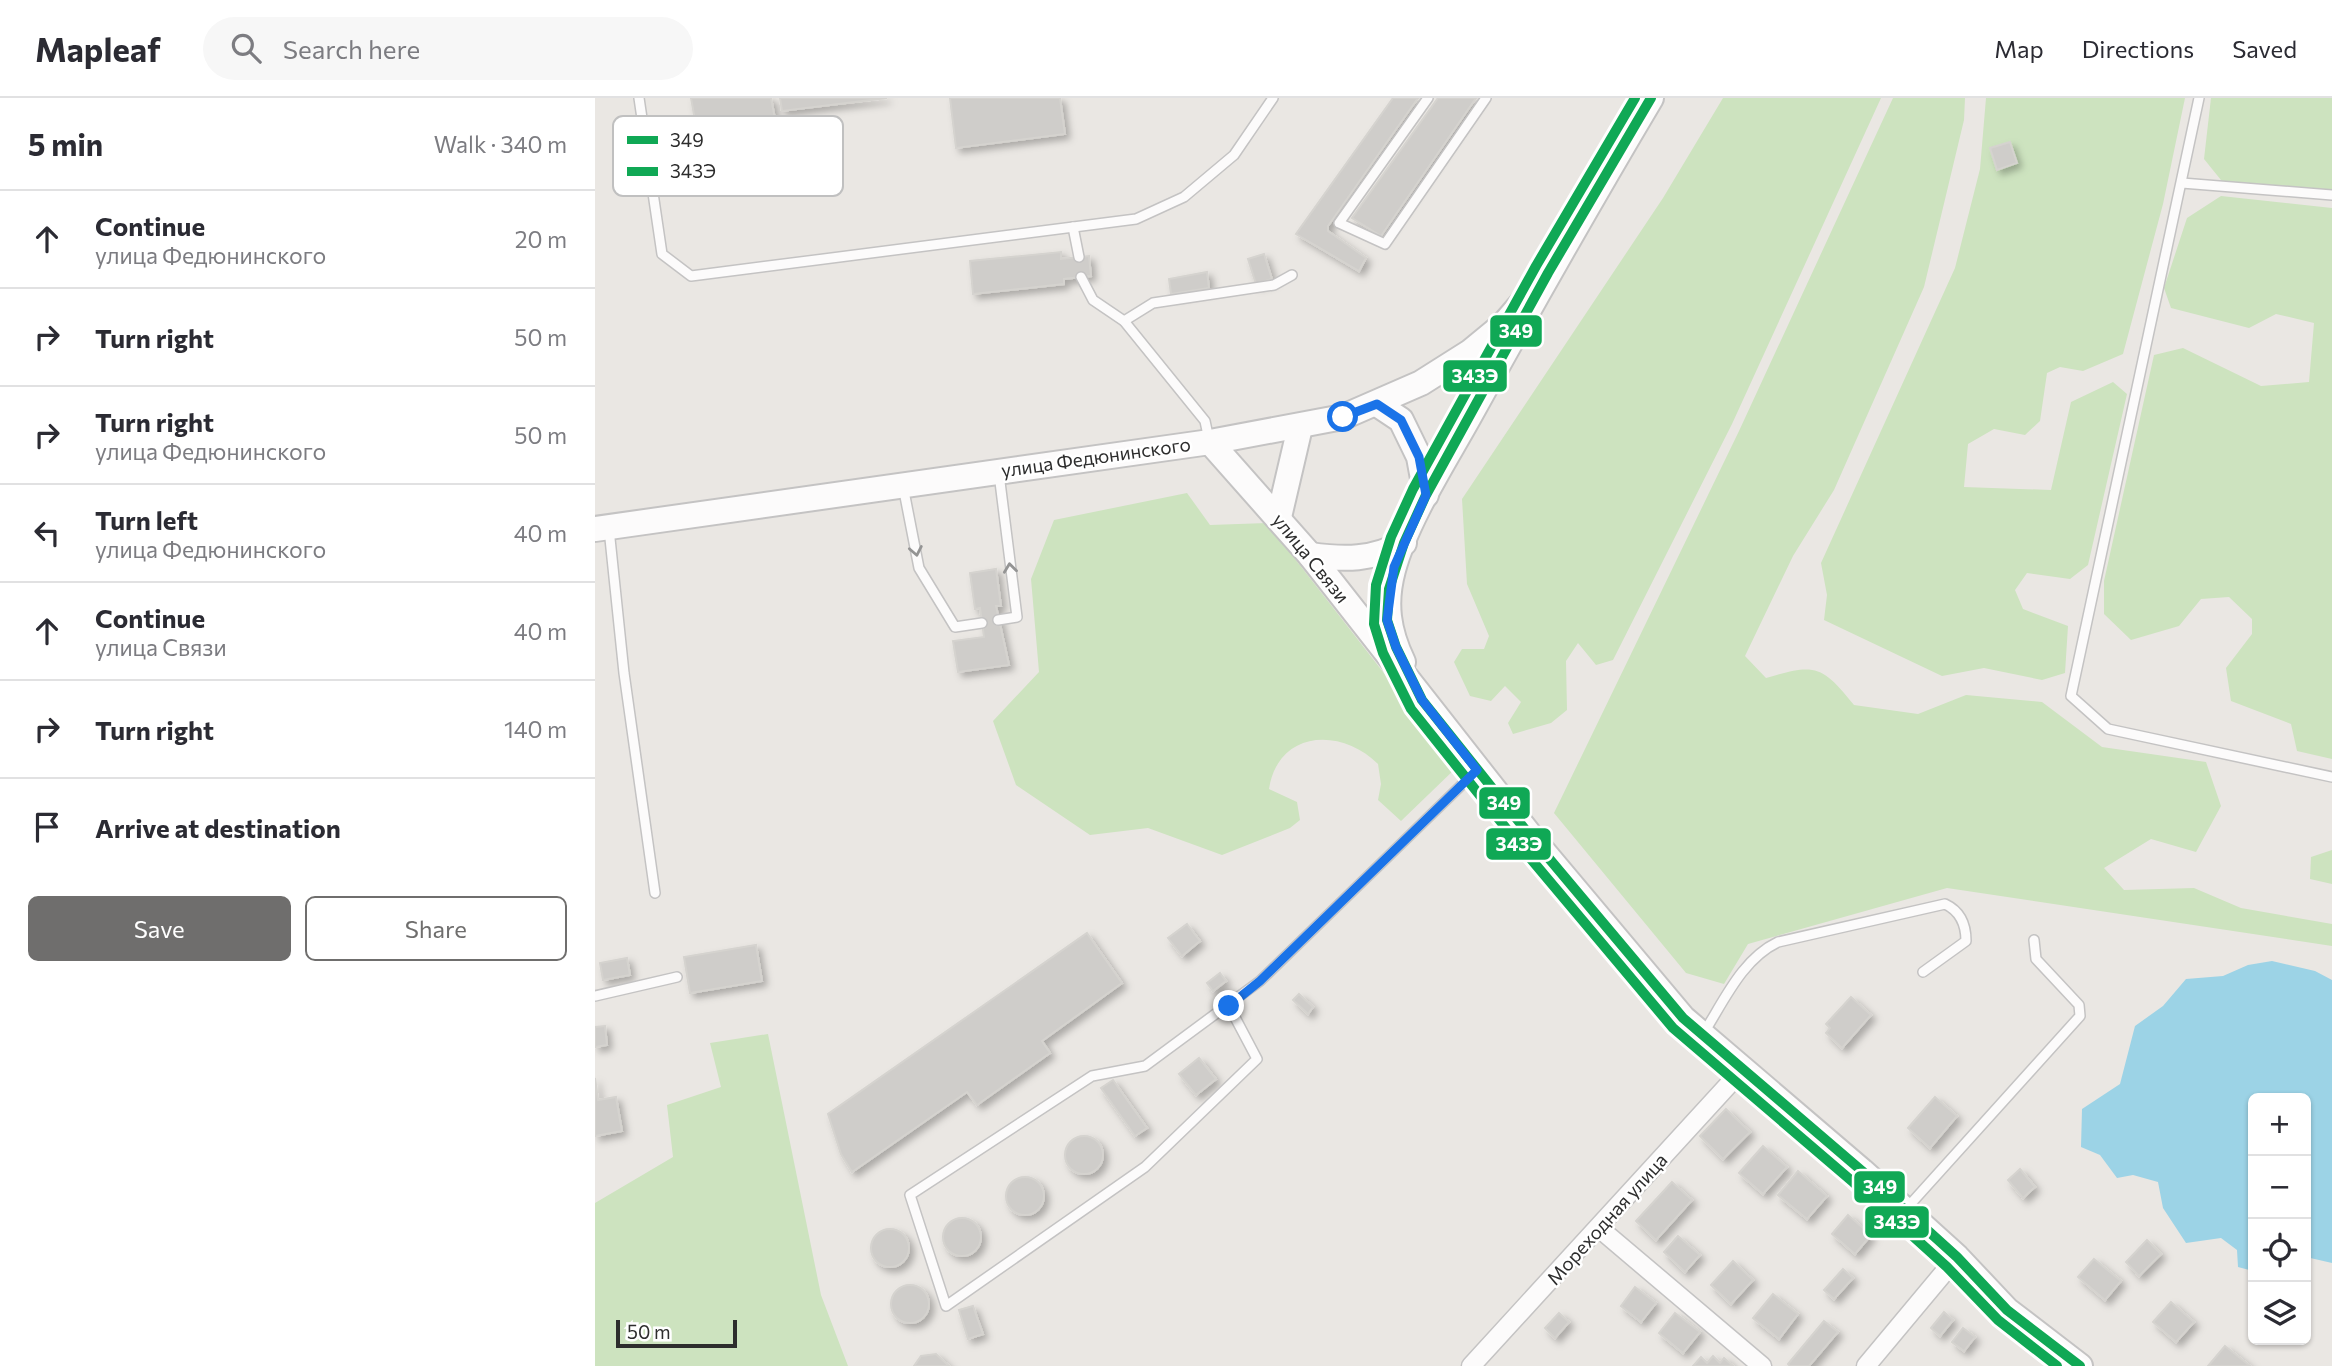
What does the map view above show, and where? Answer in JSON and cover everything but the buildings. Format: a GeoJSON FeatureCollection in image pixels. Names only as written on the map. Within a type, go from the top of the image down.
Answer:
{"type":"FeatureCollection","features":[{"type":"Feature","properties":{"kind":"main road","name":"улица Федюнинского"},"geometry":{"type":"LineString","coordinates":[[1422,700],[1396,647],[1387,620],[1389,589],[1404,543],[1426,495],[1548,273],[1651,98]]}},
{"type":"Feature","properties":{"kind":"main road","name":"улица Федюнинского"},"geometry":{"type":"LineString","coordinates":[[602,528],[1210,442],[1343,417],[1421,383],[1471,352],[1504,324],[1548,273]]}},
{"type":"Feature","properties":{"kind":"main road"},"geometry":{"type":"LineString","coordinates":[[1377,404],[1401,420],[1419,457],[1426,495]]}},
{"type":"Feature","properties":{"kind":"main road"},"geometry":{"type":"LineString","coordinates":[[1279,517],[1300,427]]}},
{"type":"Feature","properties":{"kind":"main road","name":"улица Связи"},"geometry":{"type":"LineString","coordinates":[[1210,442],[1310,555],[1477,770],[1627,954],[1702,1036],[1958,1257],[2007,1310],[2080,1366]]}},
{"type":"Feature","properties":{"kind":"main road"},"geometry":{"type":"LineString","coordinates":[[1310,555],[1364,558],[1384,554],[1404,543]]}},
{"type":"Feature","properties":{"kind":"street","name":"Мореходная улица"},"geometry":{"type":"LineString","coordinates":[[1477,1364],[1742,1070]]}},
{"type":"Feature","properties":{"kind":"street"},"geometry":{"type":"LineString","coordinates":[[1599,1228],[1762,1366]]}},
{"type":"Feature","properties":{"kind":"street"},"geometry":{"type":"LineString","coordinates":[[1866,1366],[1958,1257]]}},
{"type":"Feature","properties":{"kind":"lane"},"geometry":{"type":"LineString","coordinates":[[639,98],[642,116]]}},
{"type":"Feature","properties":{"kind":"lane"},"geometry":{"type":"LineString","coordinates":[[653,196],[662,254],[691,276],[1136,219],[1185,197],[1234,155],[1273,98]]}},
{"type":"Feature","properties":{"kind":"lane"},"geometry":{"type":"LineString","coordinates":[[1428,98],[1339,223],[1385,244],[1486,98]]}},
{"type":"Feature","properties":{"kind":"lane"},"geometry":{"type":"LineString","coordinates":[[2199,98],[2071,696],[2108,729],[2332,777]]}},
{"type":"Feature","properties":{"kind":"lane"},"geometry":{"type":"LineString","coordinates":[[2182,183],[2332,195]]}},
{"type":"Feature","properties":{"kind":"lane"},"geometry":{"type":"LineString","coordinates":[[1073,227],[1079,257]]}},
{"type":"Feature","properties":{"kind":"lane"},"geometry":{"type":"LineString","coordinates":[[1124,321],[1153,303],[1274,285],[1292,275]]}},
{"type":"Feature","properties":{"kind":"lane"},"geometry":{"type":"LineString","coordinates":[[1081,277],[1093,300],[1124,321],[1205,421],[1210,442]]}},
{"type":"Feature","properties":{"kind":"lane"},"geometry":{"type":"LineString","coordinates":[[998,470],[1017,617],[998,620]]}},
{"type":"Feature","properties":{"kind":"lane"},"geometry":{"type":"LineString","coordinates":[[903,484],[919,568],[955,626],[982,622]]}},
{"type":"Feature","properties":{"kind":"lane"},"geometry":{"type":"LineString","coordinates":[[602,528],[655,893]]}},
{"type":"Feature","properties":{"kind":"lane"},"geometry":{"type":"LineString","coordinates":[[1229,1006],[1257,1059],[1145,1167],[946,1306],[909,1195],[1092,1076],[1145,1066],[1229,1006],[1260,981],[1477,770]]}},
{"type":"Feature","properties":{"kind":"lane"},"geometry":{"type":"LineString","coordinates":[[1702,1036],[1750,961],[1762,950],[1778,942],[1945,904],[1956,909],[1966,928],[1966,941],[1923,972]]}},
{"type":"Feature","properties":{"kind":"lane"},"geometry":{"type":"LineString","coordinates":[[1905,1210],[2080,1016],[2078,1004],[2036,959],[2034,940]]}},
{"type":"Feature","properties":{"kind":"lane"},"geometry":{"type":"LineString","coordinates":[[595,996],[677,978]]}},
{"type":"Feature","properties":{"kind":"green space"},"geometry":{"type":"Polygon","coordinates":[[[1723,98],[1881,98],[1732,424],[1613,660],[1596,665],[1578,643],[1566,661],[1567,710],[1551,723],[1513,734],[1508,723],[1521,702],[1505,686],[1491,701],[1470,696],[1454,662],[1462,649],[1484,649],[1489,636],[1467,584],[1462,499],[1663,198],[1723,98]]]}},
{"type":"Feature","properties":{"kind":"green space"},"geometry":{"type":"Polygon","coordinates":[[[1893,98],[1965,98],[1964,120],[1924,287],[1834,490],[1793,556],[1745,656],[1766,678],[1807,669],[1825,675],[1854,705],[1918,714],[1966,695],[2042,702],[2102,747],[2206,762],[2221,806],[2196,852],[2151,839],[2104,868],[2124,890],[2194,888],[2241,908],[2332,924],[2332,946],[1947,888],[1748,944],[1724,984],[1686,973],[1554,813],[1739,431],[1893,98]]]}},
{"type":"Feature","properties":{"kind":"green space"},"geometry":{"type":"Polygon","coordinates":[[[1986,98],[2185,98],[2163,204],[2123,354],[2083,371],[2060,367],[2047,373],[2040,421],[2025,435],[1994,429],[1968,444],[1964,487],[2051,490],[2071,402],[2113,382],[2127,394],[2088,565],[2070,579],[2027,573],[2015,590],[2023,609],[2068,626],[2065,673],[2042,680],[1984,668],[1942,676],[1824,620],[1827,595],[1821,563],[1955,268],[1980,169],[1986,98]]]}},
{"type":"Feature","properties":{"kind":"green space"},"geometry":{"type":"Polygon","coordinates":[[[2211,98],[2332,98],[2332,192],[2225,185],[2204,159],[2211,98]]]}},
{"type":"Feature","properties":{"kind":"green space"},"geometry":{"type":"Polygon","coordinates":[[[2221,196],[2332,208],[2332,759],[2297,751],[2291,724],[2231,701],[2226,668],[2252,634],[2252,619],[2229,597],[2201,599],[2179,626],[2131,640],[2104,614],[2104,581],[2154,355],[2183,348],[2261,386],[2309,382],[2314,323],[2276,314],[2249,328],[2171,308],[2164,288],[2187,218],[2221,196]]]}},
{"type":"Feature","properties":{"kind":"green space"},"geometry":{"type":"Polygon","coordinates":[[[1187,493],[1210,525],[1267,523],[1457,767],[1401,821],[1378,800],[1381,784],[1378,764],[1347,744],[1330,740],[1313,740],[1298,745],[1285,755],[1275,769],[1269,789],[1297,802],[1300,820],[1290,828],[1222,855],[1148,828],[1090,835],[1016,785],[993,721],[1039,672],[1031,579],[1054,520],[1187,493]]]}},
{"type":"Feature","properties":{"kind":"green space"},"geometry":{"type":"Polygon","coordinates":[[[2332,850],[2332,884],[2310,879],[2311,857],[2332,850]]]}},
{"type":"Feature","properties":{"kind":"green space"},"geometry":{"type":"Polygon","coordinates":[[[768,1034],[821,1295],[848,1366],[595,1366],[595,1203],[673,1157],[667,1105],[721,1087],[710,1043],[768,1034]]]}},
{"type":"Feature","properties":{"kind":"water"},"geometry":{"type":"Polygon","coordinates":[[[2272,961],[2315,971],[2332,980],[2332,1263],[2311,1258],[2311,1093],[2248,1093],[2248,1270],[2238,1267],[2237,1250],[2221,1238],[2186,1243],[2163,1208],[2158,1182],[2133,1175],[2117,1178],[2100,1155],[2081,1147],[2082,1109],[2120,1084],[2135,1026],[2163,1006],[2186,979],[2223,976],[2248,965],[2272,961]]]}},
{"type":"Feature","properties":{"kind":"transit line","name":"343Э"},"geometry":{"type":"LineString","coordinates":[[1635,98],[1536,266],[1413,489],[1391,537],[1376,585],[1374,624],[1383,653],[1411,709],[1525,852],[1673,1028],[1853,1182],[1947,1267],[1998,1320],[2057,1366]]}},
{"type":"Feature","properties":{"kind":"transit line","name":"349"},"geometry":{"type":"LineString","coordinates":[[1651,98],[1548,273],[1426,495],[1404,543],[1389,589],[1387,620],[1396,647],[1422,700],[1536,843],[1683,1018],[1862,1171],[1957,1257],[2007,1310],[2080,1366]]}},
{"type":"Feature","properties":{"kind":"route"},"geometry":{"type":"LineString","coordinates":[[1229,1006],[1260,981],[1477,770],[1422,700],[1396,647],[1387,620],[1394,567],[1426,495],[1419,457],[1401,420],[1377,404],[1343,417]]}}]}
